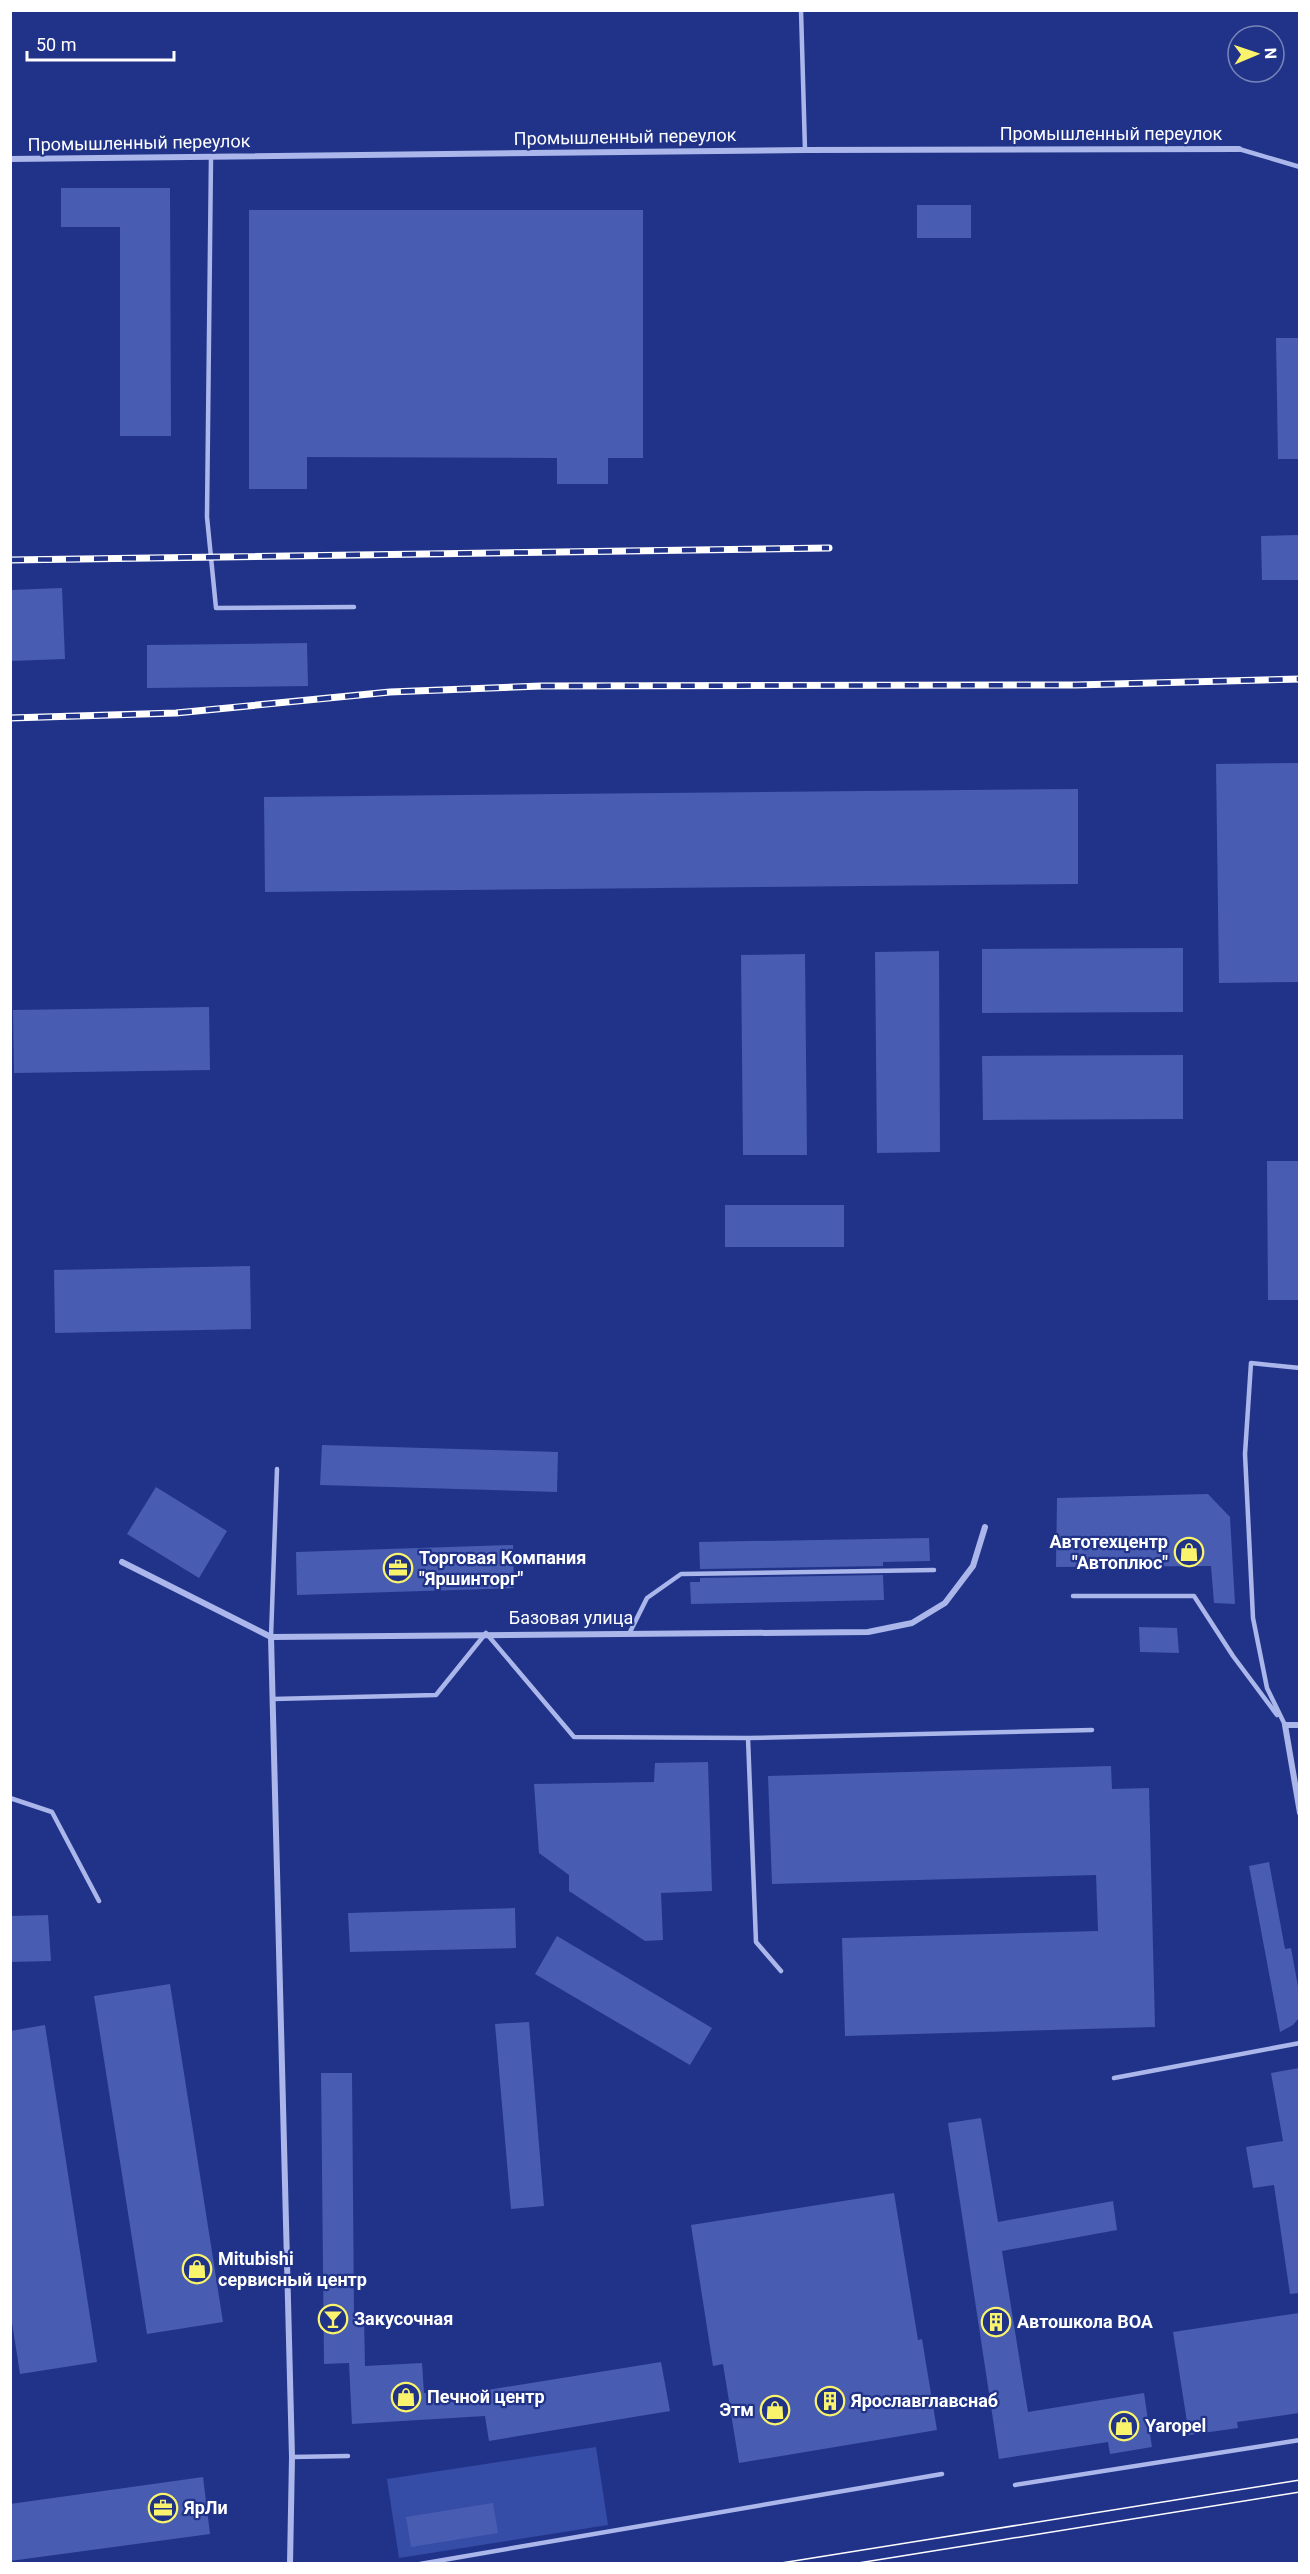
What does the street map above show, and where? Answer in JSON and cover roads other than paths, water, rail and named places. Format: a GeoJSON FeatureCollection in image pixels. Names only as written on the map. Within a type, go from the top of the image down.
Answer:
{"type":"FeatureCollection","features":[{"type":"Feature","properties":{"kind":"street","name":"Промышленный переулок"},"geometry":{"type":"LineString","coordinates":[[10,159],[805,150],[1239,149]]}},
{"type":"Feature","properties":{"kind":"street","name":"Базовая улица"},"geometry":{"type":"LineString","coordinates":[[122,1562],[271,1637],[630,1632],[868,1632],[912,1623],[945,1603],[973,1566],[985,1527]]}},
{"type":"Feature","properties":{"kind":"street"},"geometry":{"type":"LineString","coordinates":[[271,1637],[292,2457],[290,2564]]}},
{"type":"Feature","properties":{"kind":"street"},"geometry":{"type":"LineString","coordinates":[[1299,1725],[1284,1725],[1299,1813]]}},
{"type":"Feature","properties":{"kind":"lane"},"geometry":{"type":"LineString","coordinates":[[801,10],[805,150]]}},
{"type":"Feature","properties":{"kind":"lane"},"geometry":{"type":"LineString","coordinates":[[1239,149],[1299,167]]}},
{"type":"Feature","properties":{"kind":"lane"},"geometry":{"type":"LineString","coordinates":[[211,157],[207,517],[216,608],[354,607]]}},
{"type":"Feature","properties":{"kind":"lane"},"geometry":{"type":"LineString","coordinates":[[1284,1725],[1267,1688],[1253,1618],[1245,1454],[1251,1363],[1299,1368]]}},
{"type":"Feature","properties":{"kind":"lane"},"geometry":{"type":"LineString","coordinates":[[271,1637],[276,1469]]}},
{"type":"Feature","properties":{"kind":"lane"},"geometry":{"type":"LineString","coordinates":[[630,1632],[647,1598],[681,1574],[934,1570]]}},
{"type":"Feature","properties":{"kind":"lane"},"geometry":{"type":"LineString","coordinates":[[1073,1596],[1194,1596],[1233,1656],[1284,1725]]}},
{"type":"Feature","properties":{"kind":"lane"},"geometry":{"type":"LineString","coordinates":[[273,1699],[436,1695],[486,1634],[574,1737],[748,1738],[1092,1730]]}},
{"type":"Feature","properties":{"kind":"lane"},"geometry":{"type":"LineString","coordinates":[[748,1738],[756,1942],[782,1971]]}},
{"type":"Feature","properties":{"kind":"lane"},"geometry":{"type":"LineString","coordinates":[[10,1798],[52,1812],[99,1901]]}},
{"type":"Feature","properties":{"kind":"lane"},"geometry":{"type":"LineString","coordinates":[[1114,2078],[1299,2043]]}},
{"type":"Feature","properties":{"kind":"lane"},"geometry":{"type":"LineString","coordinates":[[1016,2485],[1299,2440]]}},
{"type":"Feature","properties":{"kind":"lane"},"geometry":{"type":"LineString","coordinates":[[292,2457],[348,2456]]}},
{"type":"Feature","properties":{"kind":"lane"},"geometry":{"type":"LineString","coordinates":[[420,2564],[942,2475]]}},
{"type":"Feature","properties":{"kind":"tram line"},"geometry":{"type":"LineString","coordinates":[[775,2564],[1300,2480]]}},
{"type":"Feature","properties":{"kind":"tram line"},"geometry":{"type":"LineString","coordinates":[[852,2564],[1300,2492]]}},
{"type":"Feature","properties":{"kind":"railway"},"geometry":{"type":"LineString","coordinates":[[10,560],[829,548]]}},
{"type":"Feature","properties":{"kind":"railway"},"geometry":{"type":"LineString","coordinates":[[10,718],[176,713],[390,692],[541,686],[1076,685],[1300,679]]}},
{"type":"Feature","properties":{"kind":"place","name":"Автотехцентр \"Автоплюс\""},"geometry":{"type":"Point","coordinates":[1189,1552]}},
{"type":"Feature","properties":{"kind":"place","name":"Торговая Компания \"Яршинторг\""},"geometry":{"type":"Point","coordinates":[398,1568]}},
{"type":"Feature","properties":{"kind":"place","name":"Mitubishi сервисный центр"},"geometry":{"type":"Point","coordinates":[197,2269]}},
{"type":"Feature","properties":{"kind":"place","name":"Закусочная"},"geometry":{"type":"Point","coordinates":[333,2319]}},
{"type":"Feature","properties":{"kind":"place","name":"Автошкола ВОА"},"geometry":{"type":"Point","coordinates":[996,2322]}},
{"type":"Feature","properties":{"kind":"place","name":"Печной центр"},"geometry":{"type":"Point","coordinates":[406,2397]}},
{"type":"Feature","properties":{"kind":"place","name":"Ярославглавснаб"},"geometry":{"type":"Point","coordinates":[830,2401]}},
{"type":"Feature","properties":{"kind":"place","name":"Этм"},"geometry":{"type":"Point","coordinates":[775,2410]}},
{"type":"Feature","properties":{"kind":"place","name":"Yaropel"},"geometry":{"type":"Point","coordinates":[1124,2426]}},
{"type":"Feature","properties":{"kind":"place","name":"ЯрЛи"},"geometry":{"type":"Point","coordinates":[163,2508]}}]}
